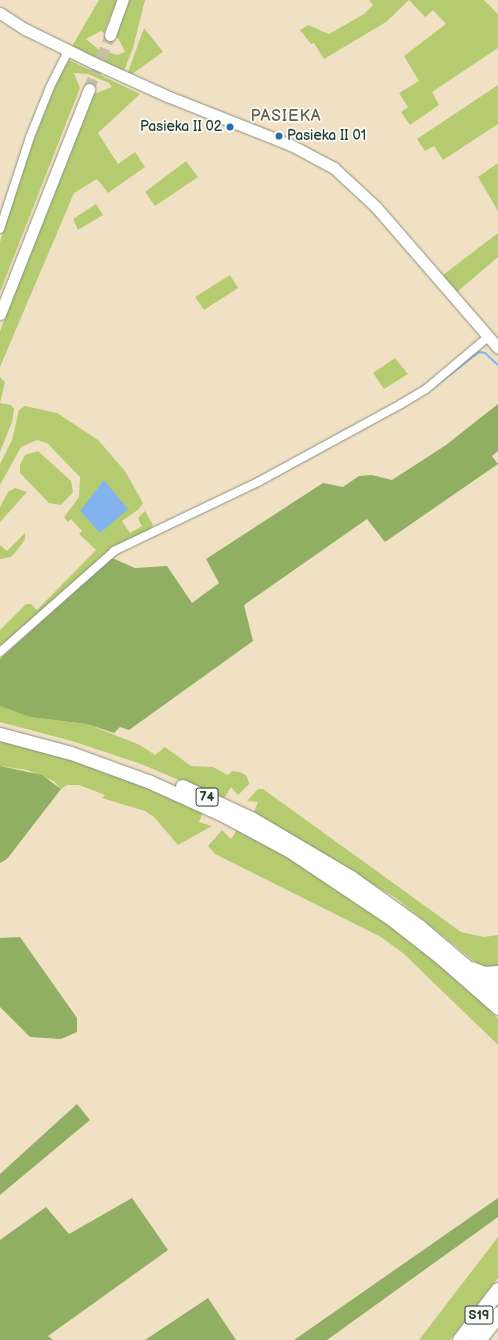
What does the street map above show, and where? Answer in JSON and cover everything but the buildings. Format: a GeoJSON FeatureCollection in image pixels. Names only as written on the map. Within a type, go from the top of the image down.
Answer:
{"type":"FeatureCollection","features":[{"type":"Feature","properties":{"kind":"highway"},"geometry":{"type":"LineString","coordinates":[[471,969],[484,974],[498,973]]}},
{"type":"Feature","properties":{"kind":"highway","name":"S19"},"geometry":{"type":"LineString","coordinates":[[460,1340],[498,1290]]}},
{"type":"Feature","properties":{"kind":"highway","name":"S19"},"geometry":{"type":"LineString","coordinates":[[478,1340],[498,1314]]}},
{"type":"Feature","properties":{"kind":"main road","name":"74"},"geometry":{"type":"LineString","coordinates":[[0,726],[79,748],[132,766],[253,819],[351,876],[419,926],[495,990],[498,1008]]}},
{"type":"Feature","properties":{"kind":"main road","name":"74"},"geometry":{"type":"LineString","coordinates":[[0,734],[116,769],[185,797],[246,826],[328,874],[366,900],[440,957],[495,990]]}},
{"type":"Feature","properties":{"kind":"street"},"geometry":{"type":"LineString","coordinates":[[110,35],[123,0]]}},
{"type":"Feature","properties":{"kind":"street"},"geometry":{"type":"LineString","coordinates":[[0,13],[68,51],[149,88],[291,145],[334,168],[376,208],[498,348]]}},
{"type":"Feature","properties":{"kind":"street"},"geometry":{"type":"LineString","coordinates":[[0,229],[23,157],[50,86],[68,51]]}},
{"type":"Feature","properties":{"kind":"street"},"geometry":{"type":"LineString","coordinates":[[0,314],[88,89]]}},
{"type":"Feature","properties":{"kind":"street"},"geometry":{"type":"LineString","coordinates":[[0,652],[114,551],[258,482],[401,404],[426,389],[488,337]]}},
{"type":"Feature","properties":{"kind":"green space"},"geometry":{"type":"Polygon","coordinates":[[[99,0],[117,0],[104,33],[101,31],[86,39],[98,49],[117,55],[125,52],[118,38],[114,36],[128,0],[145,0],[133,48],[124,71],[72,46],[99,0]]]}},
{"type":"Feature","properties":{"kind":"green space"},"geometry":{"type":"Polygon","coordinates":[[[369,0],[409,0],[386,22],[324,59],[314,43],[311,44],[300,30],[308,25],[329,34],[364,14],[373,5],[369,0]]]}},
{"type":"Feature","properties":{"kind":"green space"},"geometry":{"type":"Polygon","coordinates":[[[409,0],[484,0],[498,14],[498,48],[432,92],[439,105],[410,125],[401,112],[408,107],[399,93],[419,81],[404,56],[446,24],[433,10],[425,17],[409,0]]]}},
{"type":"Feature","properties":{"kind":"green space"},"geometry":{"type":"Polygon","coordinates":[[[144,28],[163,52],[132,74],[128,72],[144,28]]]}},
{"type":"Feature","properties":{"kind":"green space"},"geometry":{"type":"Polygon","coordinates":[[[69,60],[140,94],[98,133],[118,164],[135,152],[145,167],[108,193],[97,179],[74,193],[0,367],[0,331],[94,94],[112,87],[109,83],[88,74],[74,73],[80,88],[0,292],[0,242],[21,173],[59,76],[69,60]]]}},
{"type":"Feature","properties":{"kind":"green space"},"geometry":{"type":"Polygon","coordinates":[[[498,85],[498,124],[443,160],[434,146],[425,151],[417,139],[498,85]]]}},
{"type":"Feature","properties":{"kind":"green space"},"geometry":{"type":"Polygon","coordinates":[[[186,161],[198,177],[155,206],[145,192],[186,161]]]}},
{"type":"Feature","properties":{"kind":"green space"},"geometry":{"type":"Polygon","coordinates":[[[498,163],[498,211],[478,177],[498,163]]]}},
{"type":"Feature","properties":{"kind":"green space"},"geometry":{"type":"Polygon","coordinates":[[[96,204],[103,215],[78,230],[73,219],[96,204]]]}},
{"type":"Feature","properties":{"kind":"green space"},"geometry":{"type":"Polygon","coordinates":[[[498,233],[498,257],[457,292],[443,275],[498,233]]]}},
{"type":"Feature","properties":{"kind":"green space"},"geometry":{"type":"Polygon","coordinates":[[[230,275],[238,288],[204,310],[195,297],[230,275]]]}},
{"type":"Feature","properties":{"kind":"green space"},"geometry":{"type":"Polygon","coordinates":[[[395,358],[408,374],[384,389],[373,373],[395,358]]]}},
{"type":"Feature","properties":{"kind":"green space"},"geometry":{"type":"Polygon","coordinates":[[[0,377],[5,382],[0,403],[0,377]]]}},
{"type":"Feature","properties":{"kind":"green space"},"geometry":{"type":"Polygon","coordinates":[[[0,403],[11,405],[14,409],[12,422],[0,452],[0,403]]]}},
{"type":"Feature","properties":{"kind":"green space"},"geometry":{"type":"Polygon","coordinates":[[[498,404],[498,451],[492,456],[498,464],[385,542],[367,519],[244,605],[253,641],[129,730],[120,727],[114,733],[87,724],[30,717],[0,706],[0,659],[112,558],[135,568],[167,566],[192,603],[219,583],[206,559],[323,483],[343,487],[359,476],[372,475],[392,480],[446,445],[498,404]]]}},
{"type":"Feature","properties":{"kind":"green space"},"geometry":{"type":"Polygon","coordinates":[[[25,406],[57,413],[98,440],[125,471],[143,503],[139,509],[122,521],[130,533],[142,526],[138,518],[145,511],[153,525],[151,529],[123,543],[0,650],[0,630],[26,604],[31,604],[37,610],[96,550],[79,534],[82,531],[71,519],[68,522],[64,517],[79,497],[80,477],[47,443],[37,440],[21,447],[0,485],[0,464],[12,440],[19,410],[25,406]]]}},
{"type":"Feature","properties":{"kind":"green space"},"geometry":{"type":"Polygon","coordinates":[[[38,451],[71,481],[73,492],[61,505],[49,503],[20,473],[20,465],[25,455],[38,451]]]}},
{"type":"Feature","properties":{"kind":"green space"},"geometry":{"type":"Polygon","coordinates":[[[15,488],[27,492],[0,522],[0,507],[8,492],[15,488]]]}},
{"type":"Feature","properties":{"kind":"green space"},"geometry":{"type":"Polygon","coordinates":[[[25,533],[25,539],[11,557],[0,559],[0,545],[7,551],[25,533]]]}},
{"type":"Feature","properties":{"kind":"green space"},"geometry":{"type":"Polygon","coordinates":[[[0,706],[31,717],[87,724],[140,745],[155,755],[165,747],[191,766],[213,767],[228,775],[232,771],[240,772],[247,776],[249,784],[238,795],[231,787],[225,797],[219,797],[141,764],[72,741],[0,722],[0,706]]]}},
{"type":"Feature","properties":{"kind":"green space"},"geometry":{"type":"Polygon","coordinates":[[[0,740],[77,762],[162,793],[203,812],[199,822],[212,826],[178,845],[154,817],[145,811],[102,798],[105,795],[79,785],[67,785],[61,789],[54,781],[27,770],[0,766],[0,740]]]}},
{"type":"Feature","properties":{"kind":"green space"},"geometry":{"type":"Polygon","coordinates":[[[0,766],[42,775],[61,789],[7,859],[0,863],[0,766]]]}},
{"type":"Feature","properties":{"kind":"green space"},"geometry":{"type":"Polygon","coordinates":[[[258,789],[263,789],[461,932],[484,937],[498,935],[498,967],[480,966],[396,898],[253,814],[258,802],[247,801],[258,789]]]}},
{"type":"Feature","properties":{"kind":"green space"},"geometry":{"type":"Polygon","coordinates":[[[222,830],[231,839],[237,830],[259,839],[372,911],[457,975],[498,1019],[498,1045],[404,954],[381,937],[215,854],[208,846],[222,830]]]}},
{"type":"Feature","properties":{"kind":"green space"},"geometry":{"type":"Polygon","coordinates":[[[20,937],[77,1018],[77,1032],[61,1039],[30,1037],[0,1007],[0,938],[20,937]]]}},
{"type":"Feature","properties":{"kind":"green space"},"geometry":{"type":"Polygon","coordinates":[[[77,1104],[90,1120],[0,1195],[0,1174],[77,1104]]]}},
{"type":"Feature","properties":{"kind":"green space"},"geometry":{"type":"Polygon","coordinates":[[[132,1198],[168,1250],[48,1336],[53,1340],[0,1340],[0,1240],[46,1207],[69,1234],[132,1198]]]}},
{"type":"Feature","properties":{"kind":"green space"},"geometry":{"type":"Polygon","coordinates":[[[498,1198],[498,1217],[327,1340],[294,1340],[498,1198]]]}},
{"type":"Feature","properties":{"kind":"green space"},"geometry":{"type":"Polygon","coordinates":[[[498,1237],[498,1278],[450,1340],[419,1340],[498,1237]]]}},
{"type":"Feature","properties":{"kind":"green space"},"geometry":{"type":"Polygon","coordinates":[[[208,1298],[236,1340],[145,1340],[208,1298]]]}},
{"type":"Feature","properties":{"kind":"water"},"geometry":{"type":"Polygon","coordinates":[[[104,480],[128,509],[100,533],[80,511],[104,480]]]}},
{"type":"Feature","properties":{"kind":"waterway"},"geometry":{"type":"LineString","coordinates":[[429,391],[479,352],[485,353],[498,365]]}},
{"type":"Feature","properties":{"kind":"tunnel"},"geometry":{"type":"LineString","coordinates":[[89,89],[110,35]]}},
{"type":"Feature","properties":{"kind":"place","name":"Pasieka II 02"},"geometry":{"type":"Point","coordinates":[230,127]}},
{"type":"Feature","properties":{"kind":"place","name":"Pasieka II 01"},"geometry":{"type":"Point","coordinates":[279,136]}},
{"type":"Feature","properties":{"kind":"district","name":"PASIEKA"},"geometry":{"type":"Point","coordinates":[286,117]}}]}
